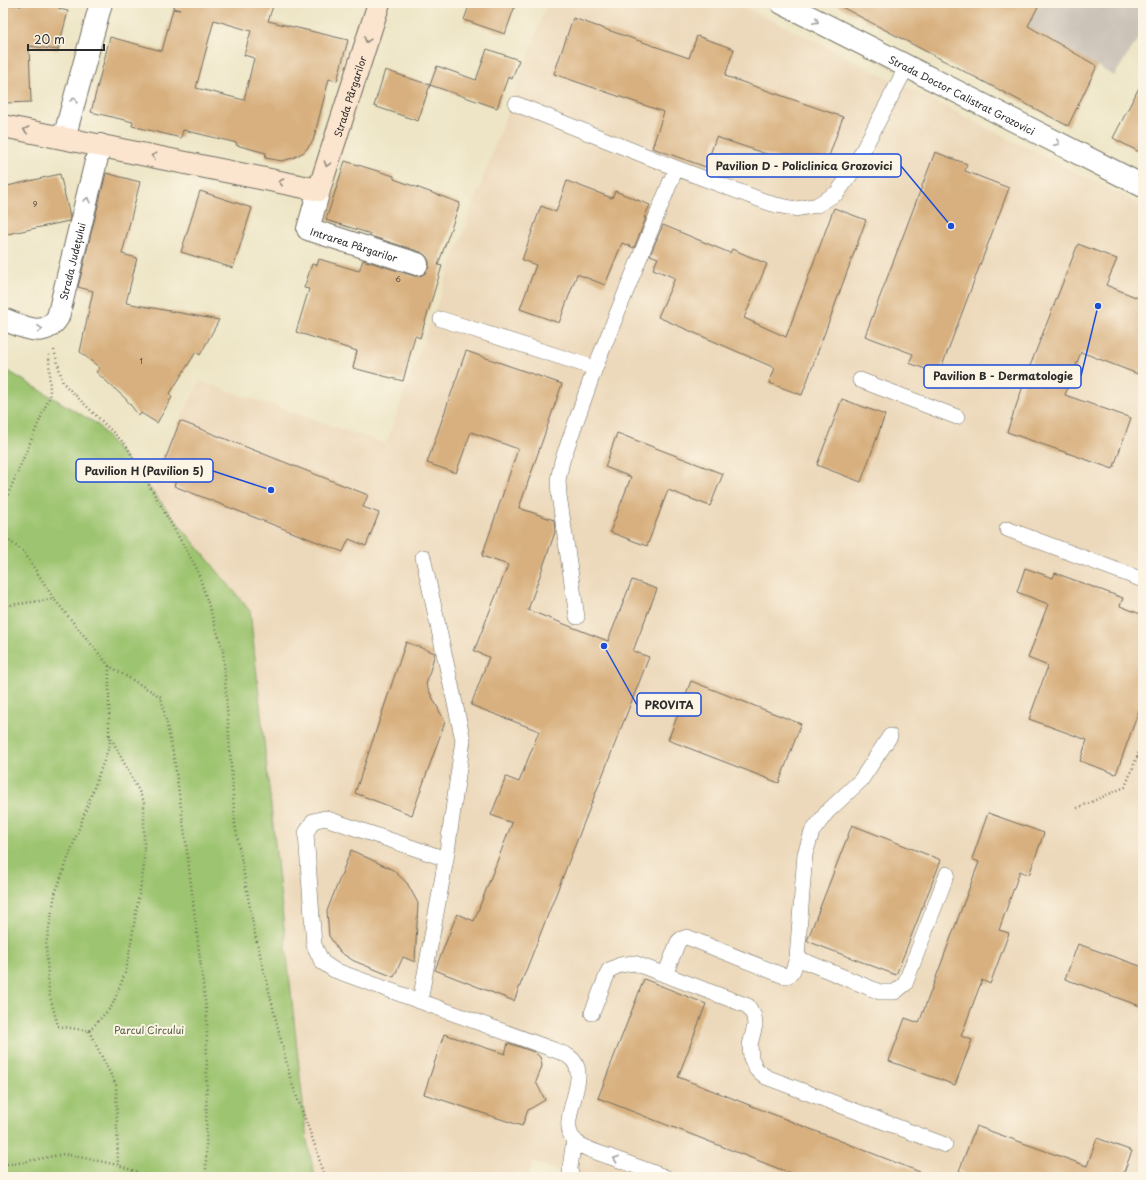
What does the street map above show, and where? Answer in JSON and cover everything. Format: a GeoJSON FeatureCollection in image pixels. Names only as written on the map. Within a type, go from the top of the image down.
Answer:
{"type":"FeatureCollection","features":[{"type":"Feature","properties":{"kind":"street"},"geometry":{"type":"LineString","coordinates":[[64,138],[101,3]]}},
{"type":"Feature","properties":{"kind":"street","name":"Strada Pârgarilor"},"geometry":{"type":"LineString","coordinates":[[319,190],[379,3]]}},
{"type":"Feature","properties":{"kind":"street","name":"Strada Doctor Calistrat Grozovici"},"geometry":{"type":"LineString","coordinates":[[782,3],[1143,186]]}},
{"type":"Feature","properties":{"kind":"street"},"geometry":{"type":"LineString","coordinates":[[3,126],[319,190]]}},
{"type":"Feature","properties":{"kind":"street","name":"Strada Județului"},"geometry":{"type":"LineString","coordinates":[[48,328],[54,324],[58,317],[100,145]]}},
{"type":"Feature","properties":{"kind":"street","name":"Intrarea Pârgarilor"},"geometry":{"type":"LineString","coordinates":[[319,190],[308,229],[418,264]]}},
{"type":"Feature","properties":{"kind":"street"},"geometry":{"type":"LineString","coordinates":[[3,319],[38,330],[48,328]]}},
{"type":"Feature","properties":{"kind":"lane"},"geometry":{"type":"LineString","coordinates":[[516,104],[676,168],[772,204],[796,209],[817,205],[836,193],[850,175],[907,66]]}},
{"type":"Feature","properties":{"kind":"lane"},"geometry":{"type":"LineString","coordinates":[[577,617],[559,496],[558,480],[562,461],[595,368],[676,168]]}},
{"type":"Feature","properties":{"kind":"lane"},"geometry":{"type":"LineString","coordinates":[[441,319],[595,368]]}},
{"type":"Feature","properties":{"kind":"lane"},"geometry":{"type":"LineString","coordinates":[[860,380],[957,417]]}},
{"type":"Feature","properties":{"kind":"lane"},"geometry":{"type":"LineString","coordinates":[[1007,529],[1143,580]]}},
{"type":"Feature","properties":{"kind":"lane"},"geometry":{"type":"LineString","coordinates":[[420,1001],[446,859],[463,740],[423,558]]}},
{"type":"Feature","properties":{"kind":"lane"},"geometry":{"type":"LineString","coordinates":[[665,975],[678,942],[687,937],[784,976],[788,976],[792,973],[797,958],[805,854],[812,832],[827,812],[861,780],[890,736]]}},
{"type":"Feature","properties":{"kind":"lane"},"geometry":{"type":"LineString","coordinates":[[446,859],[325,818],[313,821],[306,833],[314,946],[322,962],[334,970],[569,1056],[576,1065],[578,1080],[569,1129],[574,1139],[586,1148],[666,1177]]}},
{"type":"Feature","properties":{"kind":"lane"},"geometry":{"type":"LineString","coordinates":[[797,958],[880,992],[895,992],[905,984],[947,874]]}},
{"type":"Feature","properties":{"kind":"lane"},"geometry":{"type":"LineString","coordinates":[[592,1013],[609,970],[620,965],[634,963],[748,1006],[754,1016],[756,1025],[750,1045],[751,1058],[756,1069],[766,1077],[945,1145]]}},
{"type":"Feature","properties":{"kind":"lane"},"geometry":{"type":"LineString","coordinates":[[571,1177],[570,1168],[574,1139]]}},
{"type":"Feature","properties":{"kind":"path"},"geometry":{"type":"LineString","coordinates":[[3,506],[50,396],[48,328]]}},
{"type":"Feature","properties":{"kind":"path"},"geometry":{"type":"LineString","coordinates":[[48,328],[63,383],[126,445],[197,569],[223,650],[235,824],[254,930],[291,1081],[317,1151],[324,1177]]}},
{"type":"Feature","properties":{"kind":"path"},"geometry":{"type":"LineString","coordinates":[[3,536],[24,552],[54,599],[109,666],[161,698],[174,758],[207,1017],[208,1084],[206,1177]]}},
{"type":"Feature","properties":{"kind":"path"},"geometry":{"type":"LineString","coordinates":[[3,606],[54,599]]}},
{"type":"Feature","properties":{"kind":"path"},"geometry":{"type":"LineString","coordinates":[[89,1031],[58,1026],[49,993],[46,945],[55,894],[110,744],[109,666]]}},
{"type":"Feature","properties":{"kind":"path"},"geometry":{"type":"LineString","coordinates":[[89,1031],[112,1006],[126,971],[144,866],[144,801],[109,734]]}},
{"type":"Feature","properties":{"kind":"path"},"geometry":{"type":"LineString","coordinates":[[1077,808],[1125,787],[1143,742]]}},
{"type":"Feature","properties":{"kind":"path"},"geometry":{"type":"LineString","coordinates":[[1137,757],[1143,759]]}},
{"type":"Feature","properties":{"kind":"path"},"geometry":{"type":"LineString","coordinates":[[89,1031],[116,1085],[118,1165]]}},
{"type":"Feature","properties":{"kind":"path"},"geometry":{"type":"LineString","coordinates":[[3,1164],[13,1164],[64,1154],[118,1165],[150,1177]]}},
{"type":"Feature","properties":{"kind":"shaded area"},"geometry":{"type":"Polygon","coordinates":[[[547,3],[738,3],[1143,206],[1143,1177],[577,1177],[533,1162],[528,1177],[315,1177],[147,485],[200,381],[386,444],[547,3]]]}},
{"type":"Feature","properties":{"kind":"shaded area"},"geometry":{"type":"Polygon","coordinates":[[[834,3],[1143,3],[1143,31],[1114,76],[1097,66],[1068,126],[834,3]]]}},
{"type":"Feature","properties":{"kind":"green space","name":"Parcul Circului"},"geometry":{"type":"Polygon","coordinates":[[[3,368],[97,424],[250,611],[307,1141],[315,1177],[3,1177],[3,368]]]}},
{"type":"Feature","properties":{"kind":"building"},"geometry":{"type":"Polygon","coordinates":[[[21,3],[61,3],[59,9],[68,11],[58,50],[29,46],[31,102],[3,103],[3,4],[21,6],[21,3]]]}},
{"type":"Feature","properties":{"kind":"building"},"geometry":{"type":"Polygon","coordinates":[[[174,3],[274,3],[268,21],[348,40],[337,81],[329,79],[313,141],[304,152],[293,158],[282,161],[265,158],[266,153],[236,145],[237,143],[183,130],[181,138],[132,126],[133,122],[91,112],[110,37],[162,51],[173,9],[180,10],[173,8],[174,3]],[[214,20],[196,88],[244,100],[254,58],[244,55],[251,31],[214,20]]]}},
{"type":"Feature","properties":{"kind":"building"},"geometry":{"type":"Polygon","coordinates":[[[470,3],[516,3],[505,34],[464,20],[470,3]]]}},
{"type":"Feature","properties":{"kind":"building"},"geometry":{"type":"Polygon","coordinates":[[[834,3],[1040,3],[1028,26],[1097,66],[1068,126],[834,3]]]}},
{"type":"Feature","properties":{"kind":"building"},"geometry":{"type":"Polygon","coordinates":[[[573,18],[689,58],[697,36],[734,49],[725,76],[843,117],[823,173],[716,137],[706,167],[652,148],[664,112],[554,74],[573,18]]]}},
{"type":"Feature","properties":{"kind":"building"},"geometry":{"type":"Polygon","coordinates":[[[487,49],[519,60],[512,79],[508,77],[497,108],[430,85],[437,66],[476,80],[487,49]]]}},
{"type":"Feature","properties":{"kind":"building"},"geometry":{"type":"Polygon","coordinates":[[[385,70],[430,85],[418,121],[374,106],[385,70]]]}},
{"type":"Feature","properties":{"kind":"building"},"geometry":{"type":"Polygon","coordinates":[[[1143,80],[1143,154],[1113,138],[1143,80]]]}},
{"type":"Feature","properties":{"kind":"building"},"geometry":{"type":"Polygon","coordinates":[[[935,152],[967,164],[965,171],[1009,188],[939,374],[909,363],[913,354],[865,336],[935,152]]]}},
{"type":"Feature","properties":{"kind":"building"},"geometry":{"type":"Polygon","coordinates":[[[345,161],[394,176],[394,179],[460,203],[438,265],[442,266],[420,338],[415,336],[403,381],[353,368],[357,351],[296,332],[309,289],[304,288],[312,264],[317,265],[319,259],[359,271],[363,260],[414,276],[420,276],[425,273],[429,267],[429,261],[421,252],[326,220],[345,161]]]}},
{"type":"Feature","properties":{"kind":"building"},"geometry":{"type":"Polygon","coordinates":[[[106,173],[140,182],[122,254],[137,258],[126,303],[219,320],[200,355],[196,352],[169,395],[172,397],[157,423],[141,413],[139,416],[126,399],[96,372],[100,368],[80,352],[93,291],[78,287],[106,173]]]}},
{"type":"Feature","properties":{"kind":"building"},"geometry":{"type":"Polygon","coordinates":[[[60,174],[70,217],[69,221],[3,235],[3,187],[60,174]]]}},
{"type":"Feature","properties":{"kind":"building"},"geometry":{"type":"Polygon","coordinates":[[[567,181],[612,198],[615,191],[650,205],[634,248],[622,243],[605,285],[577,274],[559,323],[520,309],[536,265],[522,260],[541,206],[556,212],[567,181]]]}},
{"type":"Feature","properties":{"kind":"building"},"geometry":{"type":"Polygon","coordinates":[[[200,191],[252,208],[233,268],[181,252],[200,191]]]}},
{"type":"Feature","properties":{"kind":"building"},"geometry":{"type":"Polygon","coordinates":[[[834,208],[866,220],[802,395],[769,383],[775,368],[658,317],[675,278],[653,269],[658,258],[650,255],[663,225],[730,253],[732,249],[767,264],[744,318],[786,337],[834,208]]]}},
{"type":"Feature","properties":{"kind":"building"},"geometry":{"type":"Polygon","coordinates":[[[1078,244],[1117,259],[1106,285],[1143,300],[1143,376],[1081,352],[1065,395],[1131,418],[1113,469],[1007,432],[1030,366],[1078,244]]]}},
{"type":"Feature","properties":{"kind":"building"},"geometry":{"type":"Polygon","coordinates":[[[466,351],[562,384],[519,508],[554,520],[555,532],[528,610],[608,641],[632,580],[657,589],[633,651],[649,657],[514,1001],[435,970],[457,914],[474,921],[512,823],[491,815],[506,777],[519,782],[539,731],[471,705],[489,657],[474,651],[508,565],[482,556],[518,449],[471,432],[456,473],[427,463],[466,351]]]}},
{"type":"Feature","properties":{"kind":"building"},"geometry":{"type":"Polygon","coordinates":[[[842,399],[885,415],[861,482],[817,465],[842,399]]]}},
{"type":"Feature","properties":{"kind":"building"},"geometry":{"type":"Polygon","coordinates":[[[180,421],[368,495],[363,507],[379,513],[366,546],[349,539],[343,552],[174,486],[178,474],[162,468],[180,421]]]}},
{"type":"Feature","properties":{"kind":"building"},"geometry":{"type":"Polygon","coordinates":[[[617,433],[723,474],[710,506],[668,490],[647,546],[610,532],[631,477],[605,467],[617,433]]]}},
{"type":"Feature","properties":{"kind":"building"},"geometry":{"type":"Polygon","coordinates":[[[1025,568],[1053,578],[1055,573],[1123,598],[1120,606],[1143,615],[1143,699],[1116,774],[1080,761],[1087,740],[1029,719],[1048,666],[1028,658],[1048,604],[1017,592],[1025,568]]]}},
{"type":"Feature","properties":{"kind":"building"},"geometry":{"type":"Polygon","coordinates":[[[406,642],[435,653],[426,685],[445,722],[412,815],[355,793],[406,642]]]}},
{"type":"Feature","properties":{"kind":"building"},"geometry":{"type":"Polygon","coordinates":[[[691,681],[801,724],[779,783],[668,740],[691,681]]]}},
{"type":"Feature","properties":{"kind":"building"},"geometry":{"type":"Polygon","coordinates":[[[988,813],[1044,833],[1029,875],[1020,871],[999,930],[1009,933],[990,984],[982,980],[961,1036],[972,1040],[955,1085],[889,1061],[905,1018],[919,1023],[979,862],[972,859],[988,813]]]}},
{"type":"Feature","properties":{"kind":"building"},"geometry":{"type":"Polygon","coordinates":[[[852,825],[941,860],[896,975],[807,941],[852,825]]]}},
{"type":"Feature","properties":{"kind":"building"},"geometry":{"type":"Polygon","coordinates":[[[351,850],[393,870],[407,883],[418,903],[415,962],[403,957],[394,977],[354,961],[340,952],[329,936],[327,911],[351,850]]]}},
{"type":"Feature","properties":{"kind":"building"},"geometry":{"type":"Polygon","coordinates":[[[1078,944],[1143,967],[1143,1007],[1065,979],[1078,944]]]}},
{"type":"Feature","properties":{"kind":"building"},"geometry":{"type":"Polygon","coordinates":[[[644,979],[706,1004],[678,1077],[930,1177],[800,1177],[598,1098],[644,979]]]}},
{"type":"Feature","properties":{"kind":"building"},"geometry":{"type":"Polygon","coordinates":[[[444,1034],[505,1054],[508,1043],[534,1052],[540,1057],[542,1066],[536,1082],[545,1100],[528,1110],[522,1126],[424,1094],[444,1034]]]}},
{"type":"Feature","properties":{"kind":"building"},"geometry":{"type":"Polygon","coordinates":[[[976,1126],[1087,1166],[1097,1138],[1132,1151],[1122,1177],[976,1177],[959,1171],[976,1126]]]}},
{"type":"Feature","properties":{"kind":"place","name":"Pavilion D - Policlinica Grozovici"},"geometry":{"type":"Point","coordinates":[951,226]}},
{"type":"Feature","properties":{"kind":"place","name":"Pavilion B - Dermatologie"},"geometry":{"type":"Point","coordinates":[1098,306]}},
{"type":"Feature","properties":{"kind":"place","name":"Pavilion H (Pavilion 5)"},"geometry":{"type":"Point","coordinates":[271,490]}},
{"type":"Feature","properties":{"kind":"place","name":"PROVITA"},"geometry":{"type":"Point","coordinates":[604,646]}}]}
